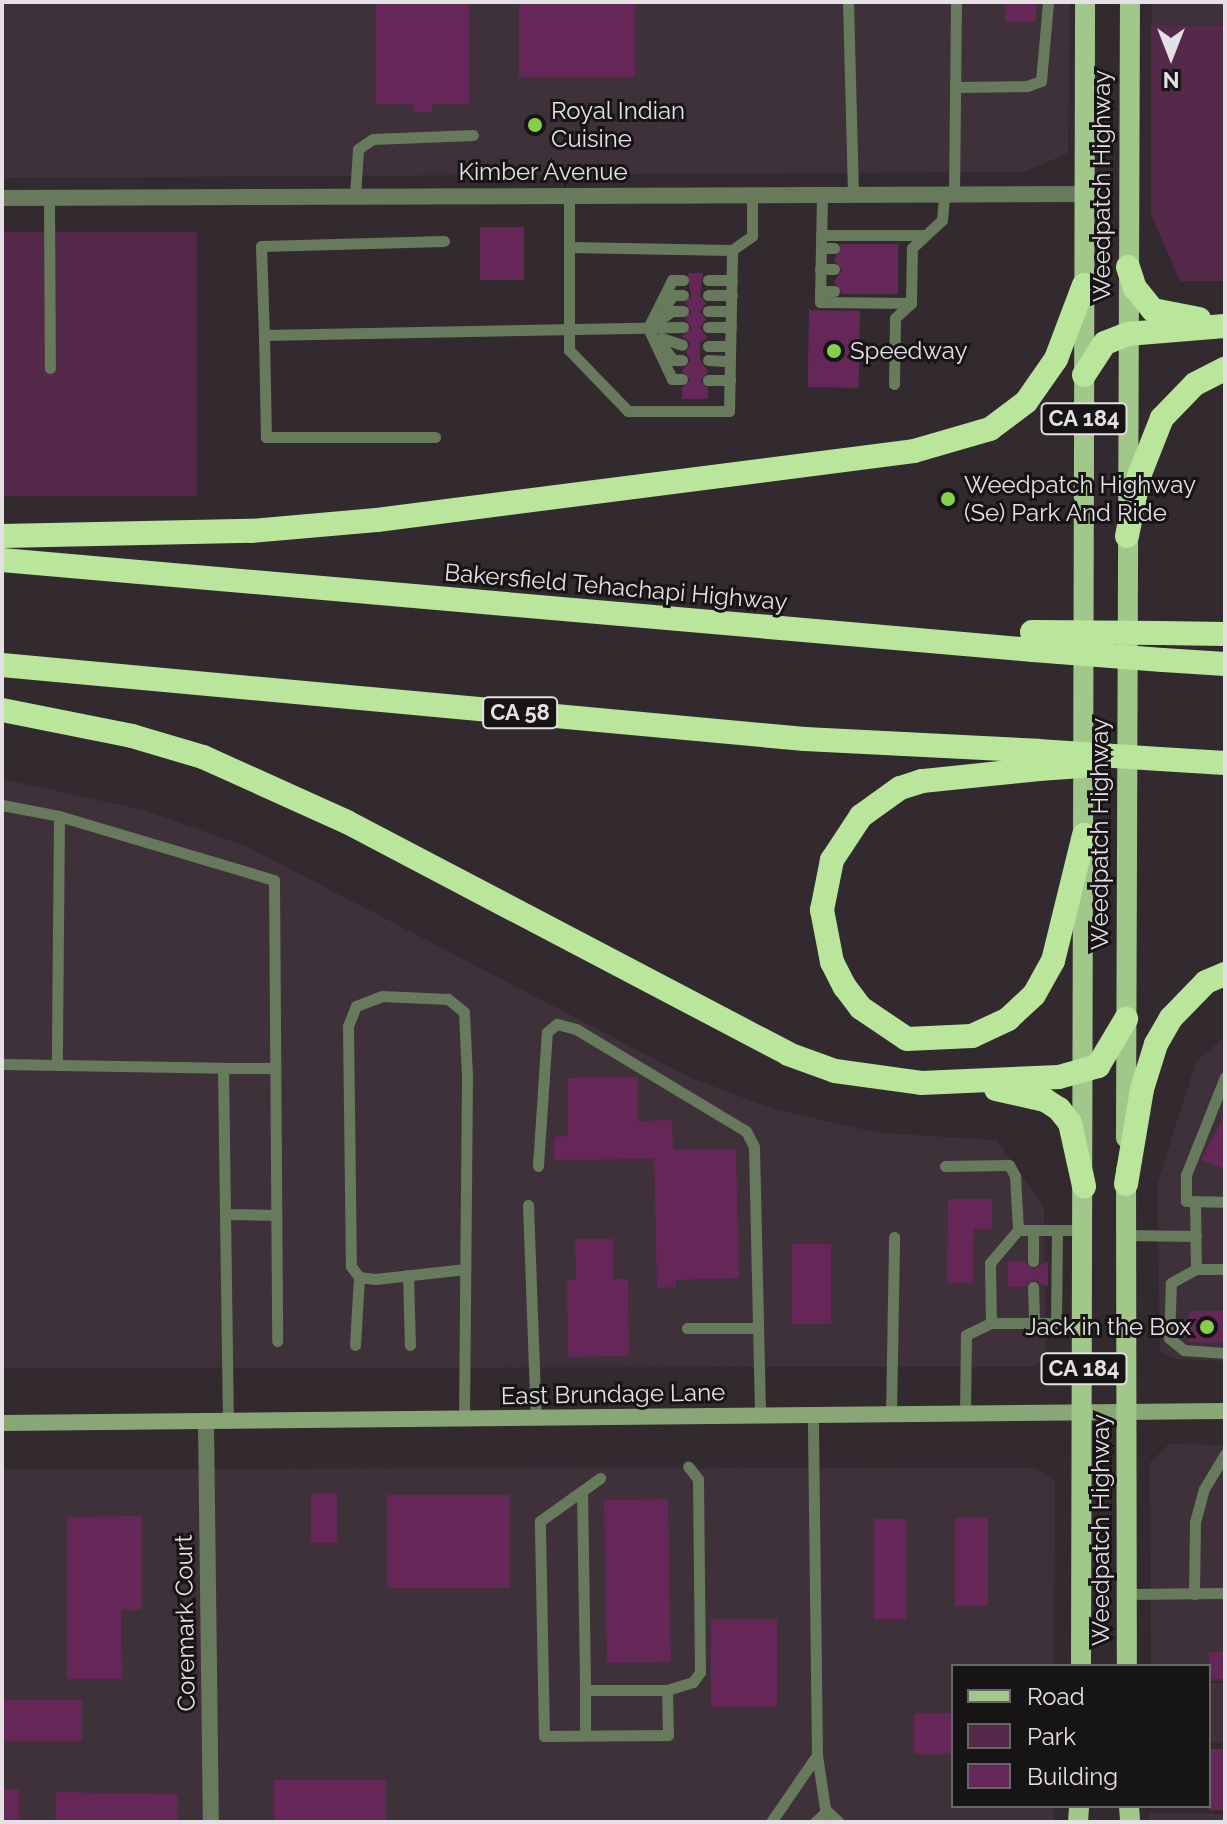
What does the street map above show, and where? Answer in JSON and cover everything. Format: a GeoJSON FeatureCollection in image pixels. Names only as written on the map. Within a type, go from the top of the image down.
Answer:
{"type":"FeatureCollection","features":[{"type":"Feature","properties":{"kind":"highway"},"geometry":{"type":"LineString","coordinates":[[1128,267],[1135,288],[1153,310],[1225,325]]}},
{"type":"Feature","properties":{"kind":"highway"},"geometry":{"type":"LineString","coordinates":[[2,536],[251,531],[377,520],[914,451],[990,429],[1026,402],[1056,359],[1084,285]]}},
{"type":"Feature","properties":{"kind":"highway"},"geometry":{"type":"LineString","coordinates":[[1084,375],[1105,343],[1127,334],[1225,325]]}},
{"type":"Feature","properties":{"kind":"highway"},"geometry":{"type":"LineString","coordinates":[[1127,536],[1139,476],[1162,418],[1195,384],[1225,369]]}},
{"type":"Feature","properties":{"kind":"highway","name":"Bakersfield Tehachapi Highway"},"geometry":{"type":"LineString","coordinates":[[2,560],[801,631],[1032,641],[1163,660],[1225,664]]}},
{"type":"Feature","properties":{"kind":"highway"},"geometry":{"type":"LineString","coordinates":[[1032,641],[1161,633],[1225,634]]}},
{"type":"Feature","properties":{"kind":"highway","name":"CA 58"},"geometry":{"type":"LineString","coordinates":[[2,665],[1039,760]]}},
{"type":"Feature","properties":{"kind":"highway"},"geometry":{"type":"LineString","coordinates":[[2,710],[132,736],[203,757],[347,822],[788,1054],[835,1071],[874,1078],[979,1083],[1083,1072],[1109,1055],[1126,1019]]}},
{"type":"Feature","properties":{"kind":"highway"},"geometry":{"type":"LineString","coordinates":[[1084,835],[1053,961],[1034,995],[1008,1019],[972,1036],[907,1039],[861,1008],[845,987],[832,962],[822,910],[832,860],[861,816],[900,788],[922,781],[1039,760],[1160,759],[1225,763]]}},
{"type":"Feature","properties":{"kind":"highway"},"geometry":{"type":"LineString","coordinates":[[1126,1184],[1144,1078],[1156,1044],[1171,1018],[1206,982],[1225,974]]}},
{"type":"Feature","properties":{"kind":"highway"},"geometry":{"type":"LineString","coordinates":[[979,1083],[1045,1100],[1059,1109],[1070,1123],[1084,1186]]}},
{"type":"Feature","properties":{"kind":"main road","name":"Weedpatch Highway"},"geometry":{"type":"LineString","coordinates":[[1081,1664],[1085,2]]}},
{"type":"Feature","properties":{"kind":"main road","name":"Weedpatch Highway"},"geometry":{"type":"LineString","coordinates":[[1127,1664],[1130,2]]}},
{"type":"Feature","properties":{"kind":"main road","name":"East Brundage Lane"},"geometry":{"type":"LineString","coordinates":[[2,1423],[1225,1411]]}},
{"type":"Feature","properties":{"kind":"street","name":"Kimber Avenue"},"geometry":{"type":"LineString","coordinates":[[2,198],[1084,194]]}},
{"type":"Feature","properties":{"kind":"street","name":"Coremark Court"},"geometry":{"type":"LineString","coordinates":[[206,1423],[211,1822]]}},
{"type":"Feature","properties":{"kind":"lane"},"geometry":{"type":"LineString","coordinates":[[848,2],[853,195]]}},
{"type":"Feature","properties":{"kind":"lane"},"geometry":{"type":"LineString","coordinates":[[894,384],[895,318],[911,297],[912,248],[942,220],[949,195],[956,2]]}},
{"type":"Feature","properties":{"kind":"lane"},"geometry":{"type":"LineString","coordinates":[[955,87],[1027,86],[1041,81],[1048,2]]}},
{"type":"Feature","properties":{"kind":"lane"},"geometry":{"type":"LineString","coordinates":[[355,196],[358,149],[373,139],[473,135]]}},
{"type":"Feature","properties":{"kind":"lane"},"geometry":{"type":"LineString","coordinates":[[570,247],[732,250],[752,236],[752,195]]}},
{"type":"Feature","properties":{"kind":"lane"},"geometry":{"type":"LineString","coordinates":[[822,195],[820,302],[911,297]]}},
{"type":"Feature","properties":{"kind":"lane"},"geometry":{"type":"LineString","coordinates":[[569,196],[569,350],[628,411],[729,411],[732,250]]}},
{"type":"Feature","properties":{"kind":"lane"},"geometry":{"type":"LineString","coordinates":[[49,197],[50,368]]}},
{"type":"Feature","properties":{"kind":"lane"},"geometry":{"type":"LineString","coordinates":[[821,235],[924,235]]}},
{"type":"Feature","properties":{"kind":"lane"},"geometry":{"type":"LineString","coordinates":[[435,437],[266,437],[261,246],[444,241]]}},
{"type":"Feature","properties":{"kind":"lane"},"geometry":{"type":"LineString","coordinates":[[821,248],[834,248]]}},
{"type":"Feature","properties":{"kind":"lane"},"geometry":{"type":"LineString","coordinates":[[898,248],[912,248]]}},
{"type":"Feature","properties":{"kind":"lane"},"geometry":{"type":"LineString","coordinates":[[820,269],[834,269]]}},
{"type":"Feature","properties":{"kind":"lane"},"geometry":{"type":"LineString","coordinates":[[898,270],[912,270]]}},
{"type":"Feature","properties":{"kind":"lane"},"geometry":{"type":"LineString","coordinates":[[648,328],[672,280],[683,280]]}},
{"type":"Feature","properties":{"kind":"lane"},"geometry":{"type":"LineString","coordinates":[[708,280],[732,280]]}},
{"type":"Feature","properties":{"kind":"lane"},"geometry":{"type":"LineString","coordinates":[[820,291],[834,291]]}},
{"type":"Feature","properties":{"kind":"lane"},"geometry":{"type":"LineString","coordinates":[[898,291],[911,297]]}},
{"type":"Feature","properties":{"kind":"lane"},"geometry":{"type":"LineString","coordinates":[[648,328],[673,295],[683,295]]}},
{"type":"Feature","properties":{"kind":"lane"},"geometry":{"type":"LineString","coordinates":[[708,295],[732,295]]}},
{"type":"Feature","properties":{"kind":"lane"},"geometry":{"type":"LineString","coordinates":[[648,328],[672,311],[683,311]]}},
{"type":"Feature","properties":{"kind":"lane"},"geometry":{"type":"LineString","coordinates":[[708,311],[731,311]]}},
{"type":"Feature","properties":{"kind":"lane"},"geometry":{"type":"LineString","coordinates":[[264,335],[683,327]]}},
{"type":"Feature","properties":{"kind":"lane"},"geometry":{"type":"LineString","coordinates":[[708,327],[731,327]]}},
{"type":"Feature","properties":{"kind":"lane"},"geometry":{"type":"LineString","coordinates":[[648,328],[671,345],[682,345]]}},
{"type":"Feature","properties":{"kind":"lane"},"geometry":{"type":"LineString","coordinates":[[648,328],[673,360],[682,360]]}},
{"type":"Feature","properties":{"kind":"lane"},"geometry":{"type":"LineString","coordinates":[[648,328],[672,379],[682,379]]}},
{"type":"Feature","properties":{"kind":"lane"},"geometry":{"type":"LineString","coordinates":[[708,346],[730,346]]}},
{"type":"Feature","properties":{"kind":"lane"},"geometry":{"type":"LineString","coordinates":[[708,360],[730,361]]}},
{"type":"Feature","properties":{"kind":"lane"},"geometry":{"type":"LineString","coordinates":[[708,380],[730,380]]}},
{"type":"Feature","properties":{"kind":"lane"},"geometry":{"type":"LineString","coordinates":[[2,805],[59,816],[274,880],[277,1341]]}},
{"type":"Feature","properties":{"kind":"lane"},"geometry":{"type":"LineString","coordinates":[[57,1065],[59,816]]}},
{"type":"Feature","properties":{"kind":"lane"},"geometry":{"type":"LineString","coordinates":[[355,1345],[359,1277],[351,1266],[348,1026],[356,1006],[382,996],[448,999],[464,1012],[464,1420]]}},
{"type":"Feature","properties":{"kind":"lane"},"geometry":{"type":"LineString","coordinates":[[538,1166],[547,1032],[557,1024],[576,1029],[746,1131],[754,1147],[760,1416]]}},
{"type":"Feature","properties":{"kind":"lane"},"geometry":{"type":"LineString","coordinates":[[2,1064],[275,1068]]}},
{"type":"Feature","properties":{"kind":"lane"},"geometry":{"type":"LineString","coordinates":[[223,1068],[228,1423]]}},
{"type":"Feature","properties":{"kind":"lane"},"geometry":{"type":"LineString","coordinates":[[1196,1269],[1196,1236],[1186,1175],[1225,1077]]}},
{"type":"Feature","properties":{"kind":"lane"},"geometry":{"type":"LineString","coordinates":[[945,1166],[1009,1165],[1015,1176],[1018,1230],[990,1263],[991,1323]]}},
{"type":"Feature","properties":{"kind":"lane"},"geometry":{"type":"LineString","coordinates":[[1190,1201],[1225,1202]]}},
{"type":"Feature","properties":{"kind":"lane"},"geometry":{"type":"LineString","coordinates":[[528,1205],[536,1419]]}},
{"type":"Feature","properties":{"kind":"lane"},"geometry":{"type":"LineString","coordinates":[[226,1214],[276,1215]]}},
{"type":"Feature","properties":{"kind":"lane"},"geometry":{"type":"LineString","coordinates":[[1018,1230],[1083,1230]]}},
{"type":"Feature","properties":{"kind":"lane"},"geometry":{"type":"LineString","coordinates":[[1033,1230],[1033,1261]]}},
{"type":"Feature","properties":{"kind":"lane"},"geometry":{"type":"LineString","coordinates":[[1056,1323],[1057,1230]]}},
{"type":"Feature","properties":{"kind":"lane"},"geometry":{"type":"LineString","coordinates":[[1126,1235],[1196,1236]]}},
{"type":"Feature","properties":{"kind":"lane"},"geometry":{"type":"LineString","coordinates":[[891,1415],[894,1237]]}},
{"type":"Feature","properties":{"kind":"lane"},"geometry":{"type":"LineString","coordinates":[[359,1277],[465,1269]]}},
{"type":"Feature","properties":{"kind":"lane"},"geometry":{"type":"LineString","coordinates":[[1225,1269],[1196,1269],[1171,1283],[1169,1338],[1184,1350],[1225,1353]]}},
{"type":"Feature","properties":{"kind":"lane"},"geometry":{"type":"LineString","coordinates":[[408,1275],[410,1345]]}},
{"type":"Feature","properties":{"kind":"lane"},"geometry":{"type":"LineString","coordinates":[[1033,1287],[1034,1323]]}},
{"type":"Feature","properties":{"kind":"lane"},"geometry":{"type":"LineString","coordinates":[[965,1414],[966,1335],[991,1323],[1083,1323]]}},
{"type":"Feature","properties":{"kind":"lane"},"geometry":{"type":"LineString","coordinates":[[687,1328],[758,1328]]}},
{"type":"Feature","properties":{"kind":"lane"},"geometry":{"type":"LineString","coordinates":[[813,1416],[817,1755],[827,1819]]}},
{"type":"Feature","properties":{"kind":"lane"},"geometry":{"type":"LineString","coordinates":[[1194,1594],[1195,1522],[1204,1489],[1225,1454]]}},
{"type":"Feature","properties":{"kind":"lane"},"geometry":{"type":"LineString","coordinates":[[585,1690],[667,1690],[693,1682],[700,1672],[698,1479],[688,1466]]}},
{"type":"Feature","properties":{"kind":"lane"},"geometry":{"type":"LineString","coordinates":[[600,1478],[540,1521],[544,1736],[668,1735],[667,1690]]}},
{"type":"Feature","properties":{"kind":"lane"},"geometry":{"type":"LineString","coordinates":[[582,1491],[585,1735]]}},
{"type":"Feature","properties":{"kind":"lane"},"geometry":{"type":"LineString","coordinates":[[1126,1594],[1225,1593]]}},
{"type":"Feature","properties":{"kind":"lane"},"geometry":{"type":"LineString","coordinates":[[771,1822],[817,1755]]}},
{"type":"Feature","properties":{"kind":"lane"},"geometry":{"type":"LineString","coordinates":[[815,1822],[827,1819],[839,1822]]}},
{"type":"Feature","properties":{"kind":"shaded area"},"geometry":{"type":"Polygon","coordinates":[[[2,2],[1070,2],[1068,153],[1024,172],[2,178],[2,2]]]}},
{"type":"Feature","properties":{"kind":"shaded area"},"geometry":{"type":"Polygon","coordinates":[[[1152,2],[1225,2],[1225,25],[1152,25],[1152,2]]]}},
{"type":"Feature","properties":{"kind":"shaded area"},"geometry":{"type":"Polygon","coordinates":[[[2,779],[143,810],[248,847],[691,1078],[773,1109],[880,1133],[997,1140],[1044,1208],[1046,1348],[1042,1361],[1030,1367],[2,1368],[2,779]]]}},
{"type":"Feature","properties":{"kind":"shaded area"},"geometry":{"type":"Polygon","coordinates":[[[1225,1037],[1225,1361],[1176,1359],[1160,1352],[1157,1185],[1196,1061],[1225,1037]]]}},
{"type":"Feature","properties":{"kind":"shaded area"},"geometry":{"type":"Polygon","coordinates":[[[1169,1444],[1225,1445],[1225,1681],[1211,1681],[1211,1664],[1151,1664],[1150,1463],[1169,1444]]]}},
{"type":"Feature","properties":{"kind":"shaded area"},"geometry":{"type":"Polygon","coordinates":[[[1035,1468],[1055,1480],[1054,1664],[951,1664],[951,1808],[1054,1808],[1054,1822],[2,1822],[2,1469],[1035,1468]]]}},
{"type":"Feature","properties":{"kind":"shaded area"},"geometry":{"type":"Polygon","coordinates":[[[1211,1683],[1225,1683],[1225,1742],[1211,1742],[1211,1683]]]}},
{"type":"Feature","properties":{"kind":"shaded area"},"geometry":{"type":"Polygon","coordinates":[[[1150,1813],[1225,1814],[1225,1822],[1150,1822],[1150,1813]]]}},
{"type":"Feature","properties":{"kind":"green space"},"geometry":{"type":"Polygon","coordinates":[[[1151,25],[1225,26],[1225,281],[1180,281],[1151,214],[1151,25]]]}},
{"type":"Feature","properties":{"kind":"green space"},"geometry":{"type":"Polygon","coordinates":[[[2,232],[197,232],[197,496],[2,496],[2,232]]]}},
{"type":"Feature","properties":{"kind":"building"},"geometry":{"type":"Polygon","coordinates":[[[376,2],[469,2],[469,104],[432,104],[432,112],[413,112],[413,104],[376,104],[376,2]]]}},
{"type":"Feature","properties":{"kind":"building"},"geometry":{"type":"Polygon","coordinates":[[[519,2],[635,2],[635,77],[519,77],[519,2]]]}},
{"type":"Feature","properties":{"kind":"building"},"geometry":{"type":"Polygon","coordinates":[[[1005,2],[1036,2],[1036,22],[1005,22],[1005,2]]]}},
{"type":"Feature","properties":{"kind":"building"},"geometry":{"type":"Polygon","coordinates":[[[480,227],[524,227],[524,280],[480,280],[480,227]]]}},
{"type":"Feature","properties":{"kind":"building"},"geometry":{"type":"Polygon","coordinates":[[[841,244],[898,244],[898,294],[842,294],[834,282],[842,270],[834,261],[841,244]]]}},
{"type":"Feature","properties":{"kind":"building"},"geometry":{"type":"Polygon","coordinates":[[[688,273],[703,273],[700,296],[706,303],[700,312],[706,319],[700,328],[708,338],[700,342],[700,360],[708,372],[700,381],[708,388],[708,399],[682,399],[682,388],[690,380],[682,371],[690,361],[686,352],[690,343],[682,336],[691,328],[685,319],[691,312],[685,303],[691,296],[688,273]]]}},
{"type":"Feature","properties":{"kind":"building"},"geometry":{"type":"Polygon","coordinates":[[[809,310],[860,311],[859,388],[808,387],[809,310]]]}},
{"type":"Feature","properties":{"kind":"building"},"geometry":{"type":"Polygon","coordinates":[[[638,1077],[638,1121],[672,1120],[673,1150],[736,1149],[739,1278],[676,1280],[676,1287],[657,1288],[654,1159],[554,1160],[554,1137],[568,1136],[568,1078],[638,1077]]]}},
{"type":"Feature","properties":{"kind":"building"},"geometry":{"type":"Polygon","coordinates":[[[1225,1114],[1225,1169],[1201,1160],[1225,1114]]]}},
{"type":"Feature","properties":{"kind":"building"},"geometry":{"type":"Polygon","coordinates":[[[948,1199],[992,1199],[992,1229],[974,1229],[973,1283],[947,1283],[948,1199]]]}},
{"type":"Feature","properties":{"kind":"building"},"geometry":{"type":"Polygon","coordinates":[[[575,1239],[613,1239],[613,1279],[628,1279],[629,1356],[568,1357],[567,1280],[576,1280],[575,1239]]]}},
{"type":"Feature","properties":{"kind":"building"},"geometry":{"type":"Polygon","coordinates":[[[792,1244],[831,1244],[831,1324],[792,1324],[792,1244]]]}},
{"type":"Feature","properties":{"kind":"building"},"geometry":{"type":"Polygon","coordinates":[[[1008,1261],[1024,1261],[1034,1269],[1048,1261],[1048,1287],[1034,1279],[1024,1287],[1008,1287],[1008,1261]]]}},
{"type":"Feature","properties":{"kind":"building","name":"Jack in the Box"},"geometry":{"type":"Polygon","coordinates":[[[1189,1311],[1225,1311],[1225,1342],[1189,1342],[1189,1311]]]}},
{"type":"Feature","properties":{"kind":"building"},"geometry":{"type":"Polygon","coordinates":[[[311,1493],[337,1493],[337,1543],[311,1543],[311,1493]]]}},
{"type":"Feature","properties":{"kind":"building"},"geometry":{"type":"Polygon","coordinates":[[[387,1495],[510,1495],[510,1588],[387,1588],[387,1495]]]}},
{"type":"Feature","properties":{"kind":"building"},"geometry":{"type":"Polygon","coordinates":[[[668,1499],[671,1662],[607,1663],[604,1500],[668,1499]]]}},
{"type":"Feature","properties":{"kind":"building"},"geometry":{"type":"Polygon","coordinates":[[[142,1516],[142,1610],[121,1610],[122,1679],[67,1679],[67,1517],[142,1516]]]}},
{"type":"Feature","properties":{"kind":"building"},"geometry":{"type":"Polygon","coordinates":[[[955,1518],[988,1518],[988,1606],[955,1606],[955,1518]]]}},
{"type":"Feature","properties":{"kind":"building"},"geometry":{"type":"Polygon","coordinates":[[[874,1519],[906,1519],[906,1619],[874,1619],[874,1519]]]}},
{"type":"Feature","properties":{"kind":"building"},"geometry":{"type":"Polygon","coordinates":[[[711,1619],[777,1619],[777,1707],[711,1707],[711,1619]]]}},
{"type":"Feature","properties":{"kind":"building"},"geometry":{"type":"Polygon","coordinates":[[[1209,1652],[1225,1652],[1225,1679],[1211,1679],[1209,1652]]]}},
{"type":"Feature","properties":{"kind":"building"},"geometry":{"type":"Polygon","coordinates":[[[2,1700],[82,1700],[82,1741],[2,1741],[2,1700]]]}},
{"type":"Feature","properties":{"kind":"building"},"geometry":{"type":"Polygon","coordinates":[[[914,1713],[951,1713],[951,1754],[914,1754],[914,1713]]]}},
{"type":"Feature","properties":{"kind":"building"},"geometry":{"type":"Polygon","coordinates":[[[1211,1749],[1225,1749],[1225,1810],[1209,1810],[1211,1749]]]}},
{"type":"Feature","properties":{"kind":"building"},"geometry":{"type":"Polygon","coordinates":[[[274,1780],[386,1780],[386,1822],[274,1822],[274,1780]]]}},
{"type":"Feature","properties":{"kind":"building"},"geometry":{"type":"Polygon","coordinates":[[[2,1790],[19,1790],[19,1822],[2,1822],[2,1790]]]}},
{"type":"Feature","properties":{"kind":"building"},"geometry":{"type":"Polygon","coordinates":[[[56,1792],[178,1794],[177,1822],[55,1822],[56,1792]]]}},
{"type":"Feature","properties":{"kind":"place","name":"Royal Indian Cuisine"},"geometry":{"type":"Point","coordinates":[535,125]}},
{"type":"Feature","properties":{"kind":"place","name":"Speedway"},"geometry":{"type":"Point","coordinates":[834,351]}},
{"type":"Feature","properties":{"kind":"place","name":"Weedpatch Highway (Se) Park And Ride"},"geometry":{"type":"Point","coordinates":[948,499]}},
{"type":"Feature","properties":{"kind":"place","name":"Jack in the Box"},"geometry":{"type":"Point","coordinates":[1207,1327]}}]}
